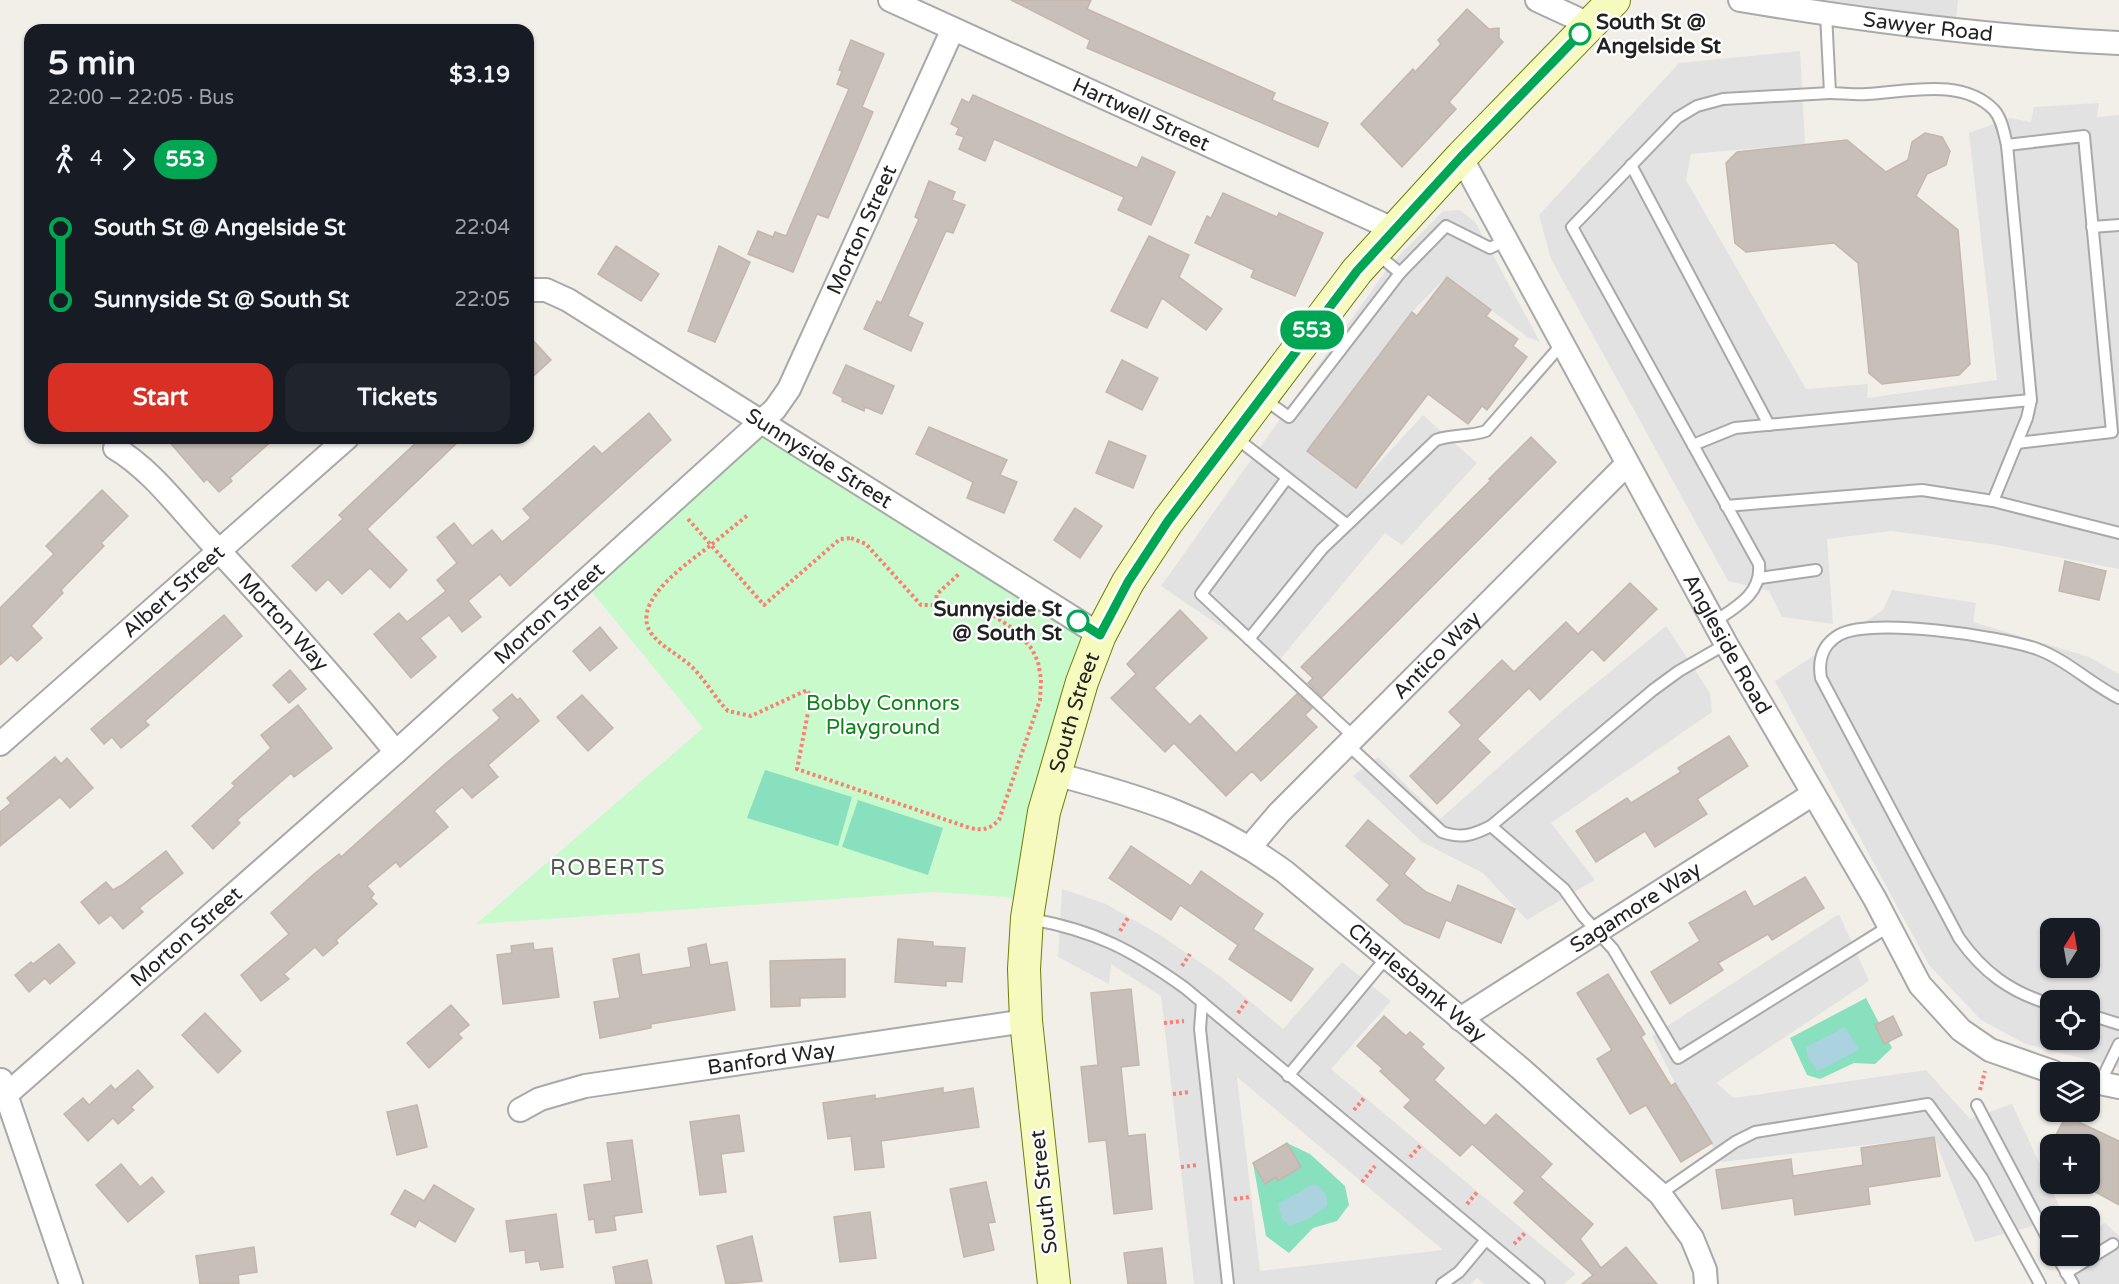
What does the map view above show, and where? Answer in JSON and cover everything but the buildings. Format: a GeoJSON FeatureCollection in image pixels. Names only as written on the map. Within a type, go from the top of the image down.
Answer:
{"type":"FeatureCollection","features":[{"type":"Feature","properties":{"kind":"main road","name":"South Street"},"geometry":{"type":"LineString","coordinates":[[1054,1284],[1026,1021],[1024,969],[1027,918],[1035,858],[1054,774],[1082,682],[1100,635],[1146,552],[1232,435],[1383,240],[1614,0]]}},
{"type":"Feature","properties":{"kind":"street","name":"Hartwell Street"},"geometry":{"type":"LineString","coordinates":[[890,0],[1383,240]]}},
{"type":"Feature","properties":{"kind":"street"},"geometry":{"type":"LineString","coordinates":[[1537,0],[1591,25]]}},
{"type":"Feature","properties":{"kind":"street","name":"Sawyer Road"},"geometry":{"type":"LineString","coordinates":[[1740,0],[1955,32],[2119,44]]}},
{"type":"Feature","properties":{"kind":"street","name":"Morton Street"},"geometry":{"type":"LineString","coordinates":[[3,1087],[396,752],[775,409],[789,388],[953,29]]}},
{"type":"Feature","properties":{"kind":"street","name":"Angleside Road"},"geometry":{"type":"LineString","coordinates":[[1461,157],[1713,622],[1875,899],[1920,985],[1961,1030],[1990,1050],[2040,1067]]}},
{"type":"Feature","properties":{"kind":"street","name":"Sunnyside Street"},"geometry":{"type":"LineString","coordinates":[[534,290],[546,290],[568,300],[1100,635]]}},
{"type":"Feature","properties":{"kind":"street","name":"Albert Street"},"geometry":{"type":"LineString","coordinates":[[0,744],[340,444]]}},
{"type":"Feature","properties":{"kind":"street","name":"Morton Way"},"geometry":{"type":"LineString","coordinates":[[115,448],[157,484],[273,609],[396,752]]}},
{"type":"Feature","properties":{"kind":"street","name":"Antico Way"},"geometry":{"type":"LineString","coordinates":[[1250,846],[1351,741],[1627,464]]}},
{"type":"Feature","properties":{"kind":"street","name":"Charlesbank Way"},"geometry":{"type":"LineString","coordinates":[[1054,774],[1168,807],[1206,822],[1250,846],[1285,872],[1521,1069],[1660,1194],[1692,1238],[1701,1256],[1706,1284]]}},
{"type":"Feature","properties":{"kind":"street","name":"Sagamore Way"},"geometry":{"type":"LineString","coordinates":[[1460,1019],[1813,794]]}},
{"type":"Feature","properties":{"kind":"street","name":"Banford Way"},"geometry":{"type":"LineString","coordinates":[[520,1110],[549,1096],[585,1086],[1026,1021]]}},
{"type":"Feature","properties":{"kind":"street"},"geometry":{"type":"LineString","coordinates":[[3,1087],[71,1284]]}},
{"type":"Feature","properties":{"kind":"lane"},"geometry":{"type":"LineString","coordinates":[[1826,14],[1830,93]]}},
{"type":"Feature","properties":{"kind":"lane"},"geometry":{"type":"LineString","coordinates":[[1713,622],[1738,606],[1755,590],[1760,578],[1759,564],[1572,227],[1677,118],[1697,106],[1724,99],[1943,89],[1963,92],[1994,110],[2002,124],[2007,145],[2031,400],[2027,418],[1993,501]]}},
{"type":"Feature","properties":{"kind":"lane"},"geometry":{"type":"LineString","coordinates":[[2007,145],[2084,136],[2112,432],[2017,443]]}},
{"type":"Feature","properties":{"kind":"lane"},"geometry":{"type":"LineString","coordinates":[[1632,165],[1769,425]]}},
{"type":"Feature","properties":{"kind":"lane"},"geometry":{"type":"LineString","coordinates":[[2092,227],[2119,225]]}},
{"type":"Feature","properties":{"kind":"lane"},"geometry":{"type":"LineString","coordinates":[[1261,397],[1289,417],[1400,273],[1446,226],[1490,249],[1506,240]]}},
{"type":"Feature","properties":{"kind":"lane"},"geometry":{"type":"LineString","coordinates":[[1383,240],[1400,273]]}},
{"type":"Feature","properties":{"kind":"lane"},"geometry":{"type":"LineString","coordinates":[[1249,639],[1322,549],[1346,524],[1436,440],[1448,435],[1474,435],[1486,431],[1562,344]]}},
{"type":"Feature","properties":{"kind":"lane"},"geometry":{"type":"LineString","coordinates":[[1693,445],[1735,428],[2031,400]]}},
{"type":"Feature","properties":{"kind":"lane"},"geometry":{"type":"LineString","coordinates":[[1232,435],[1346,524]]}},
{"type":"Feature","properties":{"kind":"lane"},"geometry":{"type":"LineString","coordinates":[[1287,478],[1201,594],[1442,832],[1458,838],[1474,835],[1491,826],[1653,690],[1679,670],[1726,644]]}},
{"type":"Feature","properties":{"kind":"lane"},"geometry":{"type":"LineString","coordinates":[[1726,506],[1922,490],[1993,501],[2119,533]]}},
{"type":"Feature","properties":{"kind":"lane"},"geometry":{"type":"LineString","coordinates":[[1760,578],[1816,570]]}},
{"type":"Feature","properties":{"kind":"lane"},"geometry":{"type":"LineString","coordinates":[[2040,1000],[2012,990],[1993,977],[1975,961],[1959,938],[1821,678],[1818,661],[1826,647],[1839,635],[1865,628],[1950,632],[2038,650],[2119,698]]}},
{"type":"Feature","properties":{"kind":"lane"},"geometry":{"type":"LineString","coordinates":[[1491,826],[1564,889],[1613,949],[1678,1058],[1888,927]]}},
{"type":"Feature","properties":{"kind":"lane"},"geometry":{"type":"LineString","coordinates":[[1027,918],[1079,929],[1121,946],[1152,965],[1202,1002],[1539,1284]]}},
{"type":"Feature","properties":{"kind":"lane"},"geometry":{"type":"LineString","coordinates":[[1288,1076],[1386,958]]}},
{"type":"Feature","properties":{"kind":"lane"},"geometry":{"type":"LineString","coordinates":[[1202,1002],[1200,1029],[1228,1284]]}},
{"type":"Feature","properties":{"kind":"lane"},"geometry":{"type":"LineString","coordinates":[[2100,1019],[2119,1024]]}},
{"type":"Feature","properties":{"kind":"lane"},"geometry":{"type":"LineString","coordinates":[[2103,1084],[2119,1044]]}},
{"type":"Feature","properties":{"kind":"lane"},"geometry":{"type":"LineString","coordinates":[[1660,1194],[1735,1142],[1755,1132],[1928,1104],[1982,1178],[2040,1284]]}},
{"type":"Feature","properties":{"kind":"lane"},"geometry":{"type":"LineString","coordinates":[[1977,1105],[2040,1224]]}},
{"type":"Feature","properties":{"kind":"lane"},"geometry":{"type":"LineString","coordinates":[[1442,1284],[1459,1272],[1485,1241]]}},
{"type":"Feature","properties":{"kind":"lane"},"geometry":{"type":"LineString","coordinates":[[2066,1273],[2113,1244]]}},
{"type":"Feature","properties":{"kind":"lane"},"geometry":{"type":"LineString","coordinates":[[2062,1266],[2073,1284]]}},
{"type":"Feature","properties":{"kind":"path"},"geometry":{"type":"LineString","coordinates":[[687,518],[711,545],[764,605],[840,539],[851,538],[866,544],[921,604],[978,605],[1016,630],[1032,650],[1038,662],[1041,679],[1040,700],[999,820],[992,827],[981,830],[797,769],[812,697],[807,690],[751,716],[728,711],[693,668],[668,650],[650,631],[647,619],[650,604],[659,587],[711,545],[749,513]]}},
{"type":"Feature","properties":{"kind":"path"},"geometry":{"type":"LineString","coordinates":[[935,604],[937,594],[963,570]]}},
{"type":"Feature","properties":{"kind":"path"},"geometry":{"type":"LineString","coordinates":[[1977,1105],[1990,1050]]}},
{"type":"Feature","properties":{"kind":"green space","name":"Bobby Connors Playground"},"geometry":{"type":"Polygon","coordinates":[[[761,423],[1100,635],[1028,901],[1006,897],[934,892],[476,924],[703,728],[584,582],[761,423]]]}},
{"type":"Feature","properties":{"kind":"green space"},"geometry":{"type":"Polygon","coordinates":[[[765,770],[852,797],[838,846],[747,818],[765,770]]]}},
{"type":"Feature","properties":{"kind":"green space"},"geometry":{"type":"Polygon","coordinates":[[[858,800],[943,828],[928,875],[842,847],[858,800]]]}},
{"type":"Feature","properties":{"kind":"green space"},"geometry":{"type":"Polygon","coordinates":[[[1866,998],[1892,1048],[1875,1064],[1854,1063],[1820,1079],[1807,1075],[1790,1038],[1866,998]]]}},
{"type":"Feature","properties":{"kind":"green space"},"geometry":{"type":"Polygon","coordinates":[[[1287,1143],[1310,1154],[1345,1186],[1349,1205],[1337,1221],[1313,1228],[1289,1253],[1266,1236],[1253,1163],[1287,1143]]]}},
{"type":"Feature","properties":{"kind":"shaded area"},"geometry":{"type":"Polygon","coordinates":[[[1827,0],[1958,0],[1956,18],[1827,0]]]}},
{"type":"Feature","properties":{"kind":"shaded area"},"geometry":{"type":"Polygon","coordinates":[[[1800,51],[1805,144],[1691,154],[1686,180],[1806,389],[1868,384],[1867,398],[1997,380],[1969,133],[2010,118],[2031,122],[2034,107],[2099,103],[2097,117],[2119,115],[2119,569],[1997,545],[1891,531],[1827,539],[1833,624],[1782,617],[1769,591],[1728,581],[1551,259],[1539,215],[1679,63],[1800,51]]]}},
{"type":"Feature","properties":{"kind":"shaded area"},"geometry":{"type":"Polygon","coordinates":[[[1460,210],[1475,222],[1540,342],[1529,338],[1446,277],[1412,312],[1307,451],[1356,488],[1423,415],[1477,463],[1402,545],[1385,533],[1276,664],[1161,586],[1390,265],[1443,211],[1460,210]]]}},
{"type":"Feature","properties":{"kind":"shaded area"},"geometry":{"type":"Polygon","coordinates":[[[1892,590],[1976,603],[1973,622],[2089,657],[2119,674],[2119,1068],[2049,1050],[2100,1050],[2100,990],[2040,990],[2040,1048],[2026,1044],[1981,1020],[1929,965],[1775,681],[1883,610],[1892,590]]]}},
{"type":"Feature","properties":{"kind":"shaded area"},"geometry":{"type":"Polygon","coordinates":[[[1666,626],[1710,693],[1712,712],[1551,823],[1595,880],[1527,920],[1483,873],[1422,842],[1353,776],[1378,757],[1440,819],[1567,707],[1666,626]]]}},
{"type":"Feature","properties":{"kind":"shaded area"},"geometry":{"type":"Polygon","coordinates":[[[1062,889],[1106,904],[1160,935],[1220,976],[1283,1029],[1342,962],[1391,1001],[1331,1069],[1576,1274],[1564,1284],[1484,1284],[1477,1278],[1470,1284],[1194,1284],[1161,996],[1111,964],[1109,984],[1058,957],[1062,889]],[[1237,1077],[1260,1271],[1443,1250],[1237,1077]]]}},
{"type":"Feature","properties":{"kind":"shaded area"},"geometry":{"type":"Polygon","coordinates":[[[1839,914],[1869,981],[1716,1083],[1734,1098],[1926,1070],[1970,1119],[2012,1104],[2040,1164],[2040,1194],[2054,1194],[2059,1206],[2040,1206],[2040,1224],[1975,1242],[1934,1137],[1722,1162],[1675,1083],[1652,1036],[1839,914]]]}},
{"type":"Feature","properties":{"kind":"shaded area"},"geometry":{"type":"Polygon","coordinates":[[[2105,1223],[2119,1236],[2119,1284],[2073,1284],[2063,1266],[2100,1266],[2100,1226],[2105,1223]]]}},
{"type":"Feature","properties":{"kind":"water"},"geometry":{"type":"Polygon","coordinates":[[[1845,1027],[1859,1050],[1818,1071],[1808,1058],[1806,1047],[1845,1027]]]}},
{"type":"Feature","properties":{"kind":"water"},"geometry":{"type":"Polygon","coordinates":[[[1314,1184],[1325,1192],[1327,1206],[1310,1218],[1290,1226],[1282,1219],[1278,1204],[1314,1184]]]}},
{"type":"Feature","properties":{"kind":"bus line","name":"553"},"geometry":{"type":"LineString","coordinates":[[1078,621],[1100,635],[1146,552],[1357,271],[1393,229],[1580,34]]}},
{"type":"Feature","properties":{"kind":"place","name":"South St @ Angelside St"},"geometry":{"type":"Point","coordinates":[1580,34]}},
{"type":"Feature","properties":{"kind":"place","name":"Sunnyside St @ South St"},"geometry":{"type":"Point","coordinates":[1078,621]}},
{"type":"Feature","properties":{"kind":"district","name":"ROBERTS"},"geometry":{"type":"Point","coordinates":[608,868]}}]}
